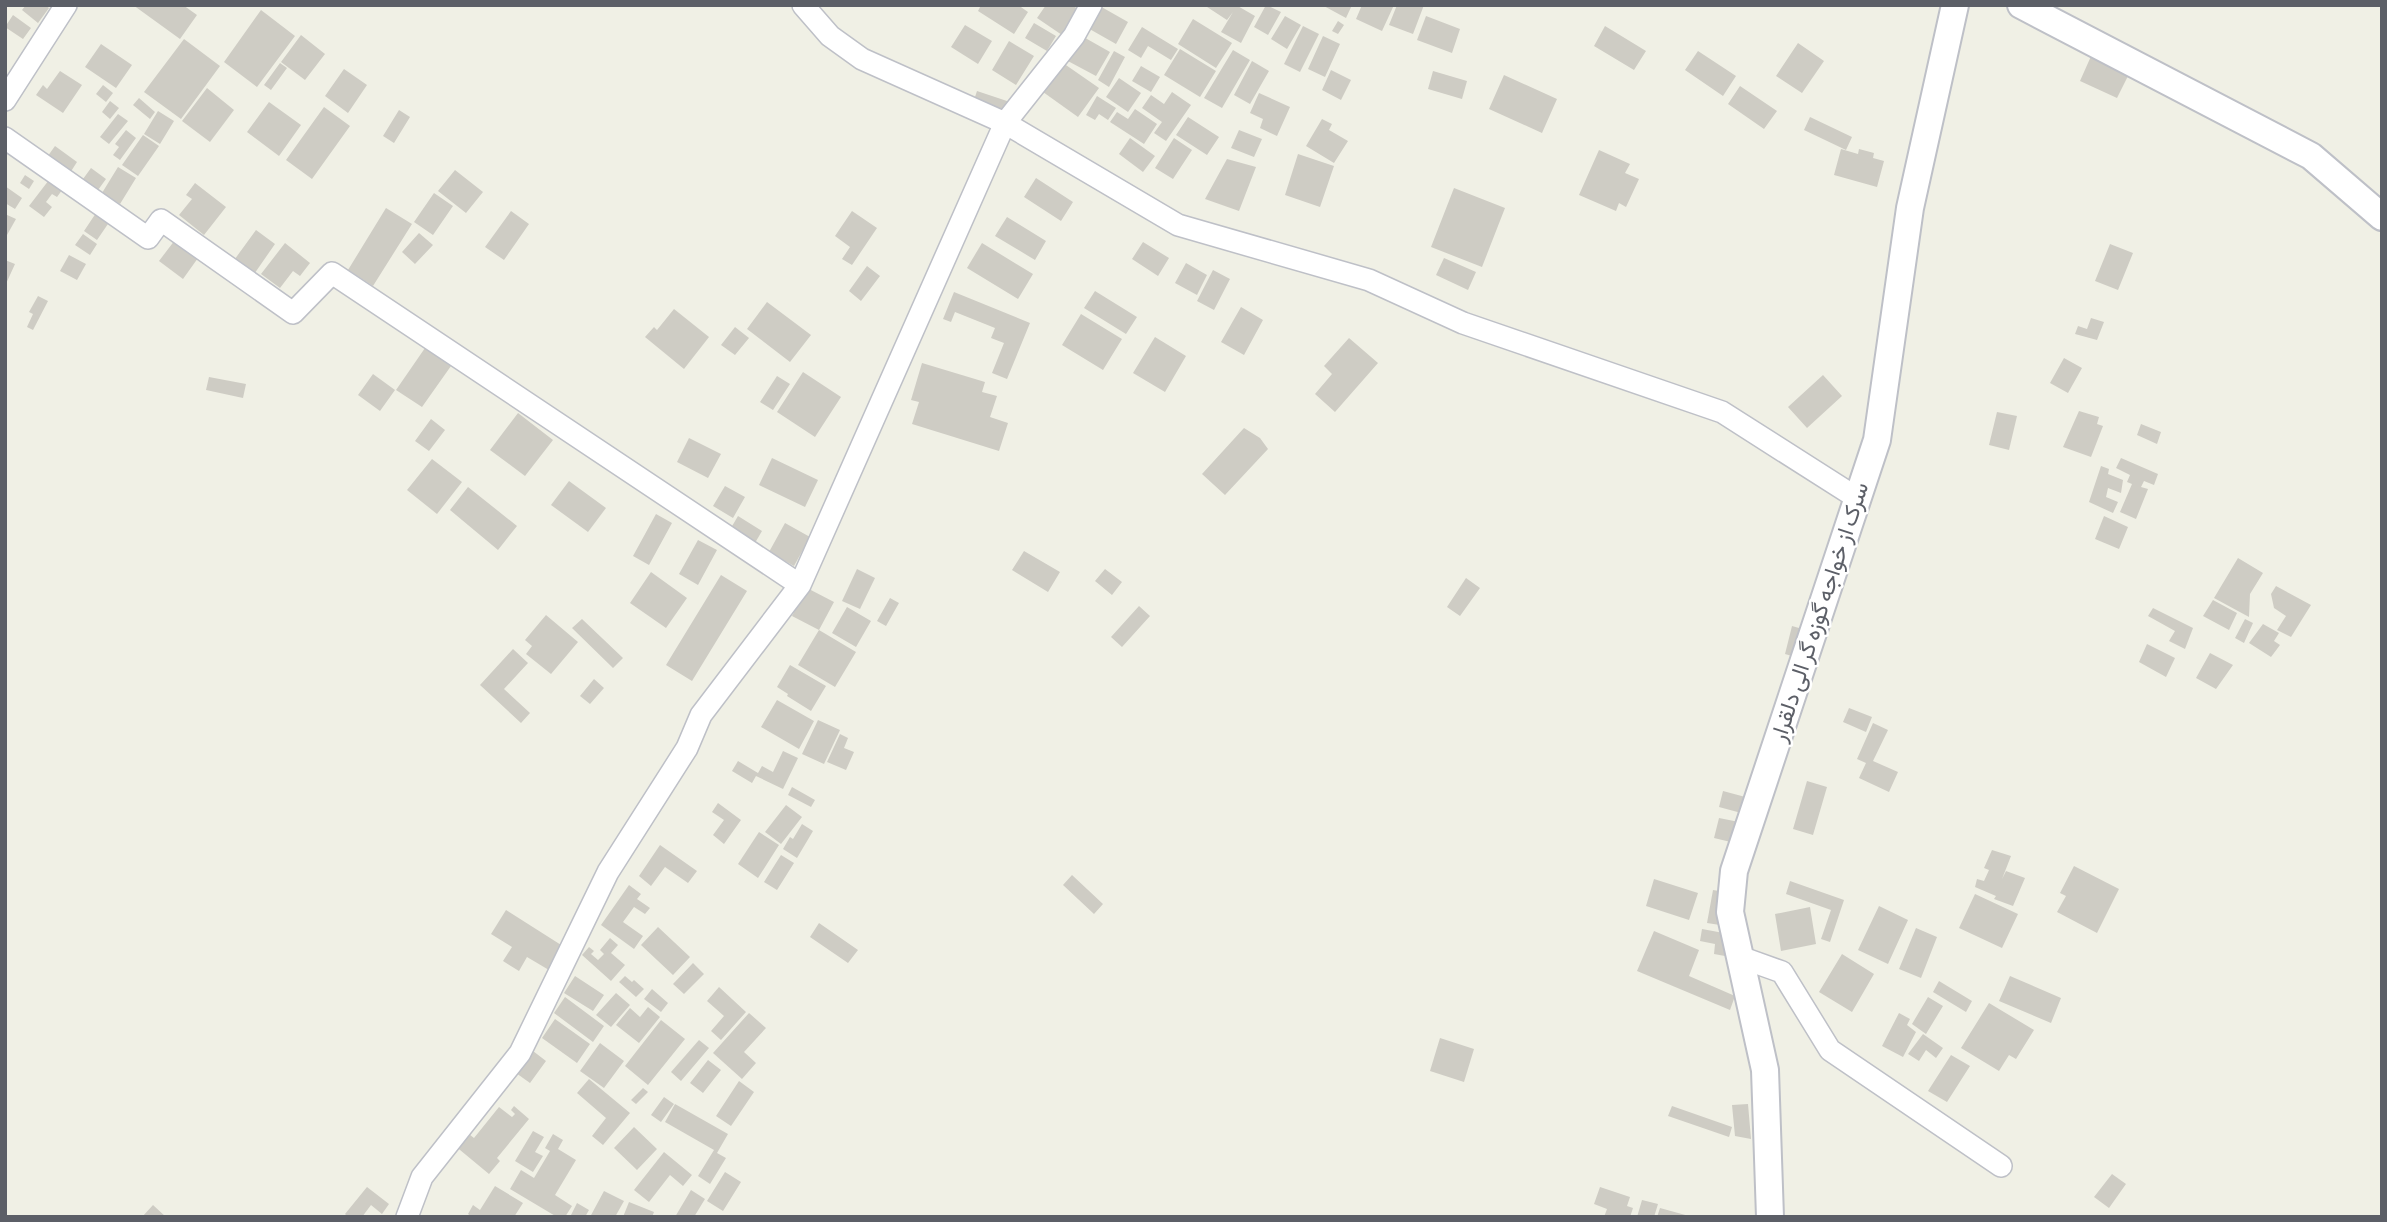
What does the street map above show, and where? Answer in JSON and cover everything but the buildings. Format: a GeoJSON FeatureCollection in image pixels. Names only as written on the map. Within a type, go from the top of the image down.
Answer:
{"type":"FeatureCollection","features":[{"type":"Feature","properties":{"kind":"street"},"geometry":{"type":"LineString","coordinates":[[5,100],[66,5]]}},
{"type":"Feature","properties":{"kind":"street"},"geometry":{"type":"LineString","coordinates":[[803,5],[830,36],[862,59],[1005,123],[1178,225],[1369,280],[1463,323],[1722,412],[1857,499]]}},
{"type":"Feature","properties":{"kind":"street"},"geometry":{"type":"LineString","coordinates":[[407,1217],[422,1177],[520,1052],[608,872],[687,748],[701,715],[800,584],[1005,123],[1074,36],[1091,5]]}},
{"type":"Feature","properties":{"kind":"street","name":"سرک از خواجه گوزه گر الی دلقرار"},"geometry":{"type":"LineString","coordinates":[[1770,1217],[1765,1070],[1730,912],[1734,871],[1877,440],[1910,208],[1955,5]]}},
{"type":"Feature","properties":{"kind":"street"},"geometry":{"type":"LineString","coordinates":[[2021,5],[2311,156],[2382,217]]}},
{"type":"Feature","properties":{"kind":"street"},"geometry":{"type":"LineString","coordinates":[[5,138],[148,238],[161,220],[293,313],[332,273],[800,584]]}},
{"type":"Feature","properties":{"kind":"street"},"geometry":{"type":"LineString","coordinates":[[1740,957],[1782,972],[1830,1050],[2001,1166]]}}]}
